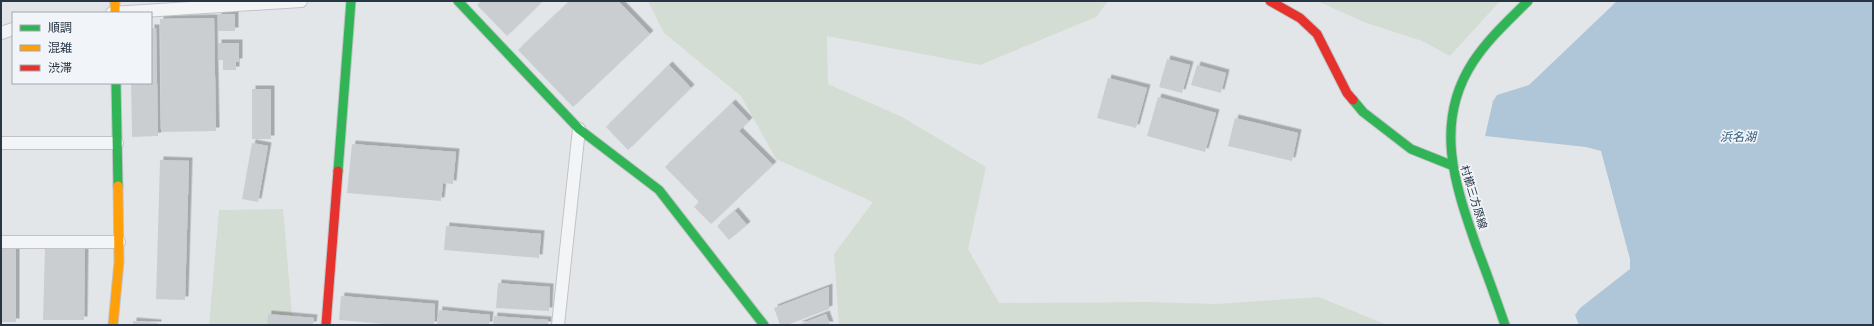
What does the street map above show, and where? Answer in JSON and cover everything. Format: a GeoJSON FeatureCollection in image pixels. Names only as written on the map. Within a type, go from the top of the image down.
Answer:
{"type":"FeatureCollection","features":[{"type":"Feature","properties":{"kind":"street"},"geometry":{"type":"LineString","coordinates":[[114,12],[115,1]]}},
{"type":"Feature","properties":{"kind":"street"},"geometry":{"type":"LineString","coordinates":[[130,12],[301,1]]}},
{"type":"Feature","properties":{"kind":"street"},"geometry":{"type":"LineString","coordinates":[[326,325],[351,1]]}},
{"type":"Feature","properties":{"kind":"street"},"geometry":{"type":"LineString","coordinates":[[458,1],[579,129],[659,190],[764,325]]}},
{"type":"Feature","properties":{"kind":"street"},"geometry":{"type":"LineString","coordinates":[[1270,1],[1300,18],[1316,34],[1347,93],[1363,112],[1411,149],[1451,165]]}},
{"type":"Feature","properties":{"kind":"street","name":"村櫛三方原線"},"geometry":{"type":"LineString","coordinates":[[1505,325],[1459,197],[1451,165],[1449,144],[1450,123],[1454,99],[1477,56],[1528,1]]}},
{"type":"Feature","properties":{"kind":"street"},"geometry":{"type":"LineString","coordinates":[[1,33],[12,29]]}},
{"type":"Feature","properties":{"kind":"street"},"geometry":{"type":"LineString","coordinates":[[113,325],[119,262],[116,84]]}},
{"type":"Feature","properties":{"kind":"street"},"geometry":{"type":"LineString","coordinates":[[558,325],[579,129]]}},
{"type":"Feature","properties":{"kind":"street"},"geometry":{"type":"LineString","coordinates":[[1,143],[117,143]]}},
{"type":"Feature","properties":{"kind":"street"},"geometry":{"type":"LineString","coordinates":[[1,242],[119,242]]}},
{"type":"Feature","properties":{"kind":"shaded area"},"geometry":{"type":"Polygon","coordinates":[[[648,1],[1108,1],[1096,17],[980,65],[827,36],[828,84],[902,117],[986,167],[968,249],[999,303],[1149,302],[1216,304],[1319,297],[1387,325],[839,325],[834,254],[873,202],[776,159],[741,96],[664,33],[648,1]]]}},
{"type":"Feature","properties":{"kind":"shaded area"},"geometry":{"type":"Polygon","coordinates":[[[1317,1],[1500,1],[1450,56],[1422,41],[1364,22],[1317,1]]]}},
{"type":"Feature","properties":{"kind":"shaded area"},"geometry":{"type":"Polygon","coordinates":[[[283,209],[293,325],[209,325],[219,210],[283,209]]]}},
{"type":"Feature","properties":{"kind":"water","name":"浜名湖"},"geometry":{"type":"Polygon","coordinates":[[[1617,1],[1873,1],[1873,325],[1579,325],[1575,315],[1580,308],[1630,269],[1630,259],[1601,151],[1586,147],[1485,136],[1493,101],[1497,95],[1529,85],[1617,1]]]}},
{"type":"Feature","properties":{"kind":"building"},"geometry":{"type":"Polygon","coordinates":[[[481,1],[543,1],[507,36],[477,5],[481,1]]]}},
{"type":"Feature","properties":{"kind":"building"},"geometry":{"type":"Polygon","coordinates":[[[570,1],[618,1],[650,34],[573,107],[518,50],[570,1]]]}},
{"type":"Feature","properties":{"kind":"building"},"geometry":{"type":"Polygon","coordinates":[[[218,14],[235,14],[235,31],[218,31],[218,14]]]}},
{"type":"Feature","properties":{"kind":"building"},"geometry":{"type":"Polygon","coordinates":[[[214,18],[216,131],[161,132],[160,19],[214,18]]]}},
{"type":"Feature","properties":{"kind":"building"},"geometry":{"type":"Polygon","coordinates":[[[152,28],[156,28],[158,136],[132,137],[131,84],[152,84],[152,28]]]}},
{"type":"Feature","properties":{"kind":"building"},"geometry":{"type":"Polygon","coordinates":[[[218,43],[239,43],[239,62],[236,62],[236,70],[223,70],[223,60],[218,60],[218,43]]]}},
{"type":"Feature","properties":{"kind":"building"},"geometry":{"type":"Polygon","coordinates":[[[1167,59],[1190,65],[1182,93],[1159,87],[1167,59]]]}},
{"type":"Feature","properties":{"kind":"building"},"geometry":{"type":"Polygon","coordinates":[[[669,65],[691,88],[628,150],[606,127],[669,65]]]}},
{"type":"Feature","properties":{"kind":"building"},"geometry":{"type":"Polygon","coordinates":[[[1197,65],[1226,73],[1221,93],[1191,85],[1197,65]]]}},
{"type":"Feature","properties":{"kind":"building"},"geometry":{"type":"Polygon","coordinates":[[[1108,78],[1147,88],[1136,128],[1097,118],[1108,78]]]}},
{"type":"Feature","properties":{"kind":"building"},"geometry":{"type":"Polygon","coordinates":[[[252,89],[271,89],[271,139],[252,139],[252,89]]]}},
{"type":"Feature","properties":{"kind":"building"},"geometry":{"type":"Polygon","coordinates":[[[1158,97],[1216,113],[1205,152],[1147,136],[1158,97]]]}},
{"type":"Feature","properties":{"kind":"building"},"geometry":{"type":"Polygon","coordinates":[[[732,103],[749,121],[739,131],[773,165],[711,224],[694,207],[699,202],[665,167],[732,103]]]}},
{"type":"Feature","properties":{"kind":"building"},"geometry":{"type":"Polygon","coordinates":[[[1235,118],[1298,133],[1292,161],[1228,146],[1235,118]]]}},
{"type":"Feature","properties":{"kind":"building"},"geometry":{"type":"Polygon","coordinates":[[[252,143],[268,146],[258,202],[242,199],[252,143]]]}},
{"type":"Feature","properties":{"kind":"building"},"geometry":{"type":"Polygon","coordinates":[[[352,144],[456,152],[453,184],[443,183],[441,201],[347,193],[352,144]]]}},
{"type":"Feature","properties":{"kind":"building"},"geometry":{"type":"Polygon","coordinates":[[[160,160],[189,161],[185,300],[156,299],[160,160]]]}},
{"type":"Feature","properties":{"kind":"building"},"geometry":{"type":"Polygon","coordinates":[[[735,211],[747,225],[729,240],[717,226],[735,211]]]}},
{"type":"Feature","properties":{"kind":"building"},"geometry":{"type":"Polygon","coordinates":[[[446,226],[541,234],[539,258],[444,250],[446,226]]]}},
{"type":"Feature","properties":{"kind":"building"},"geometry":{"type":"Polygon","coordinates":[[[45,246],[85,247],[84,320],[43,320],[45,246]]]}},
{"type":"Feature","properties":{"kind":"building"},"geometry":{"type":"Polygon","coordinates":[[[1,247],[16,247],[16,322],[1,322],[1,247]]]}},
{"type":"Feature","properties":{"kind":"building"},"geometry":{"type":"Polygon","coordinates":[[[498,283],[550,287],[549,311],[496,308],[498,283]]]}},
{"type":"Feature","properties":{"kind":"building"},"geometry":{"type":"Polygon","coordinates":[[[829,287],[829,309],[787,325],[780,325],[774,308],[829,287]]]}},
{"type":"Feature","properties":{"kind":"building"},"geometry":{"type":"Polygon","coordinates":[[[341,296],[435,304],[434,325],[396,325],[339,320],[341,296]]]}},
{"type":"Feature","properties":{"kind":"building"},"geometry":{"type":"Polygon","coordinates":[[[439,310],[490,315],[489,325],[437,325],[439,310]]]}},
{"type":"Feature","properties":{"kind":"building"},"geometry":{"type":"Polygon","coordinates":[[[268,314],[314,318],[313,325],[267,325],[268,314]]]}},
{"type":"Feature","properties":{"kind":"building"},"geometry":{"type":"Polygon","coordinates":[[[826,314],[830,325],[798,325],[826,314]]]}},
{"type":"Feature","properties":{"kind":"building"},"geometry":{"type":"Polygon","coordinates":[[[494,316],[548,320],[548,325],[493,325],[494,316]]]}},
{"type":"Feature","properties":{"kind":"building"},"geometry":{"type":"Polygon","coordinates":[[[133,321],[158,323],[158,325],[133,325],[133,321]]]}},
{"type":"Feature","properties":{"kind":"traffic: fast"},"geometry":{"type":"LineString","coordinates":[[338,171],[351,1]]}},
{"type":"Feature","properties":{"kind":"traffic: fast"},"geometry":{"type":"LineString","coordinates":[[458,1],[579,129],[659,190],[764,325]]}},
{"type":"Feature","properties":{"kind":"traffic: fast"},"geometry":{"type":"LineString","coordinates":[[1505,325],[1461,201],[1452,154],[1451,131],[1454,108],[1461,85],[1473,62],[1492,38],[1528,1]]}},
{"type":"Feature","properties":{"kind":"traffic: fast"},"geometry":{"type":"LineString","coordinates":[[116,84],[118,186]]}},
{"type":"Feature","properties":{"kind":"traffic: fast"},"geometry":{"type":"LineString","coordinates":[[1353,100],[1363,112],[1411,149],[1451,165]]}},
{"type":"Feature","properties":{"kind":"traffic: slow"},"geometry":{"type":"LineString","coordinates":[[115,1],[115,12]]}},
{"type":"Feature","properties":{"kind":"traffic: slow"},"geometry":{"type":"LineString","coordinates":[[113,325],[119,262],[118,186]]}},
{"type":"Feature","properties":{"kind":"traffic: jam"},"geometry":{"type":"LineString","coordinates":[[1270,1],[1300,18],[1317,34],[1347,93],[1353,100]]}},
{"type":"Feature","properties":{"kind":"traffic: jam"},"geometry":{"type":"LineString","coordinates":[[326,325],[338,171]]}}]}
